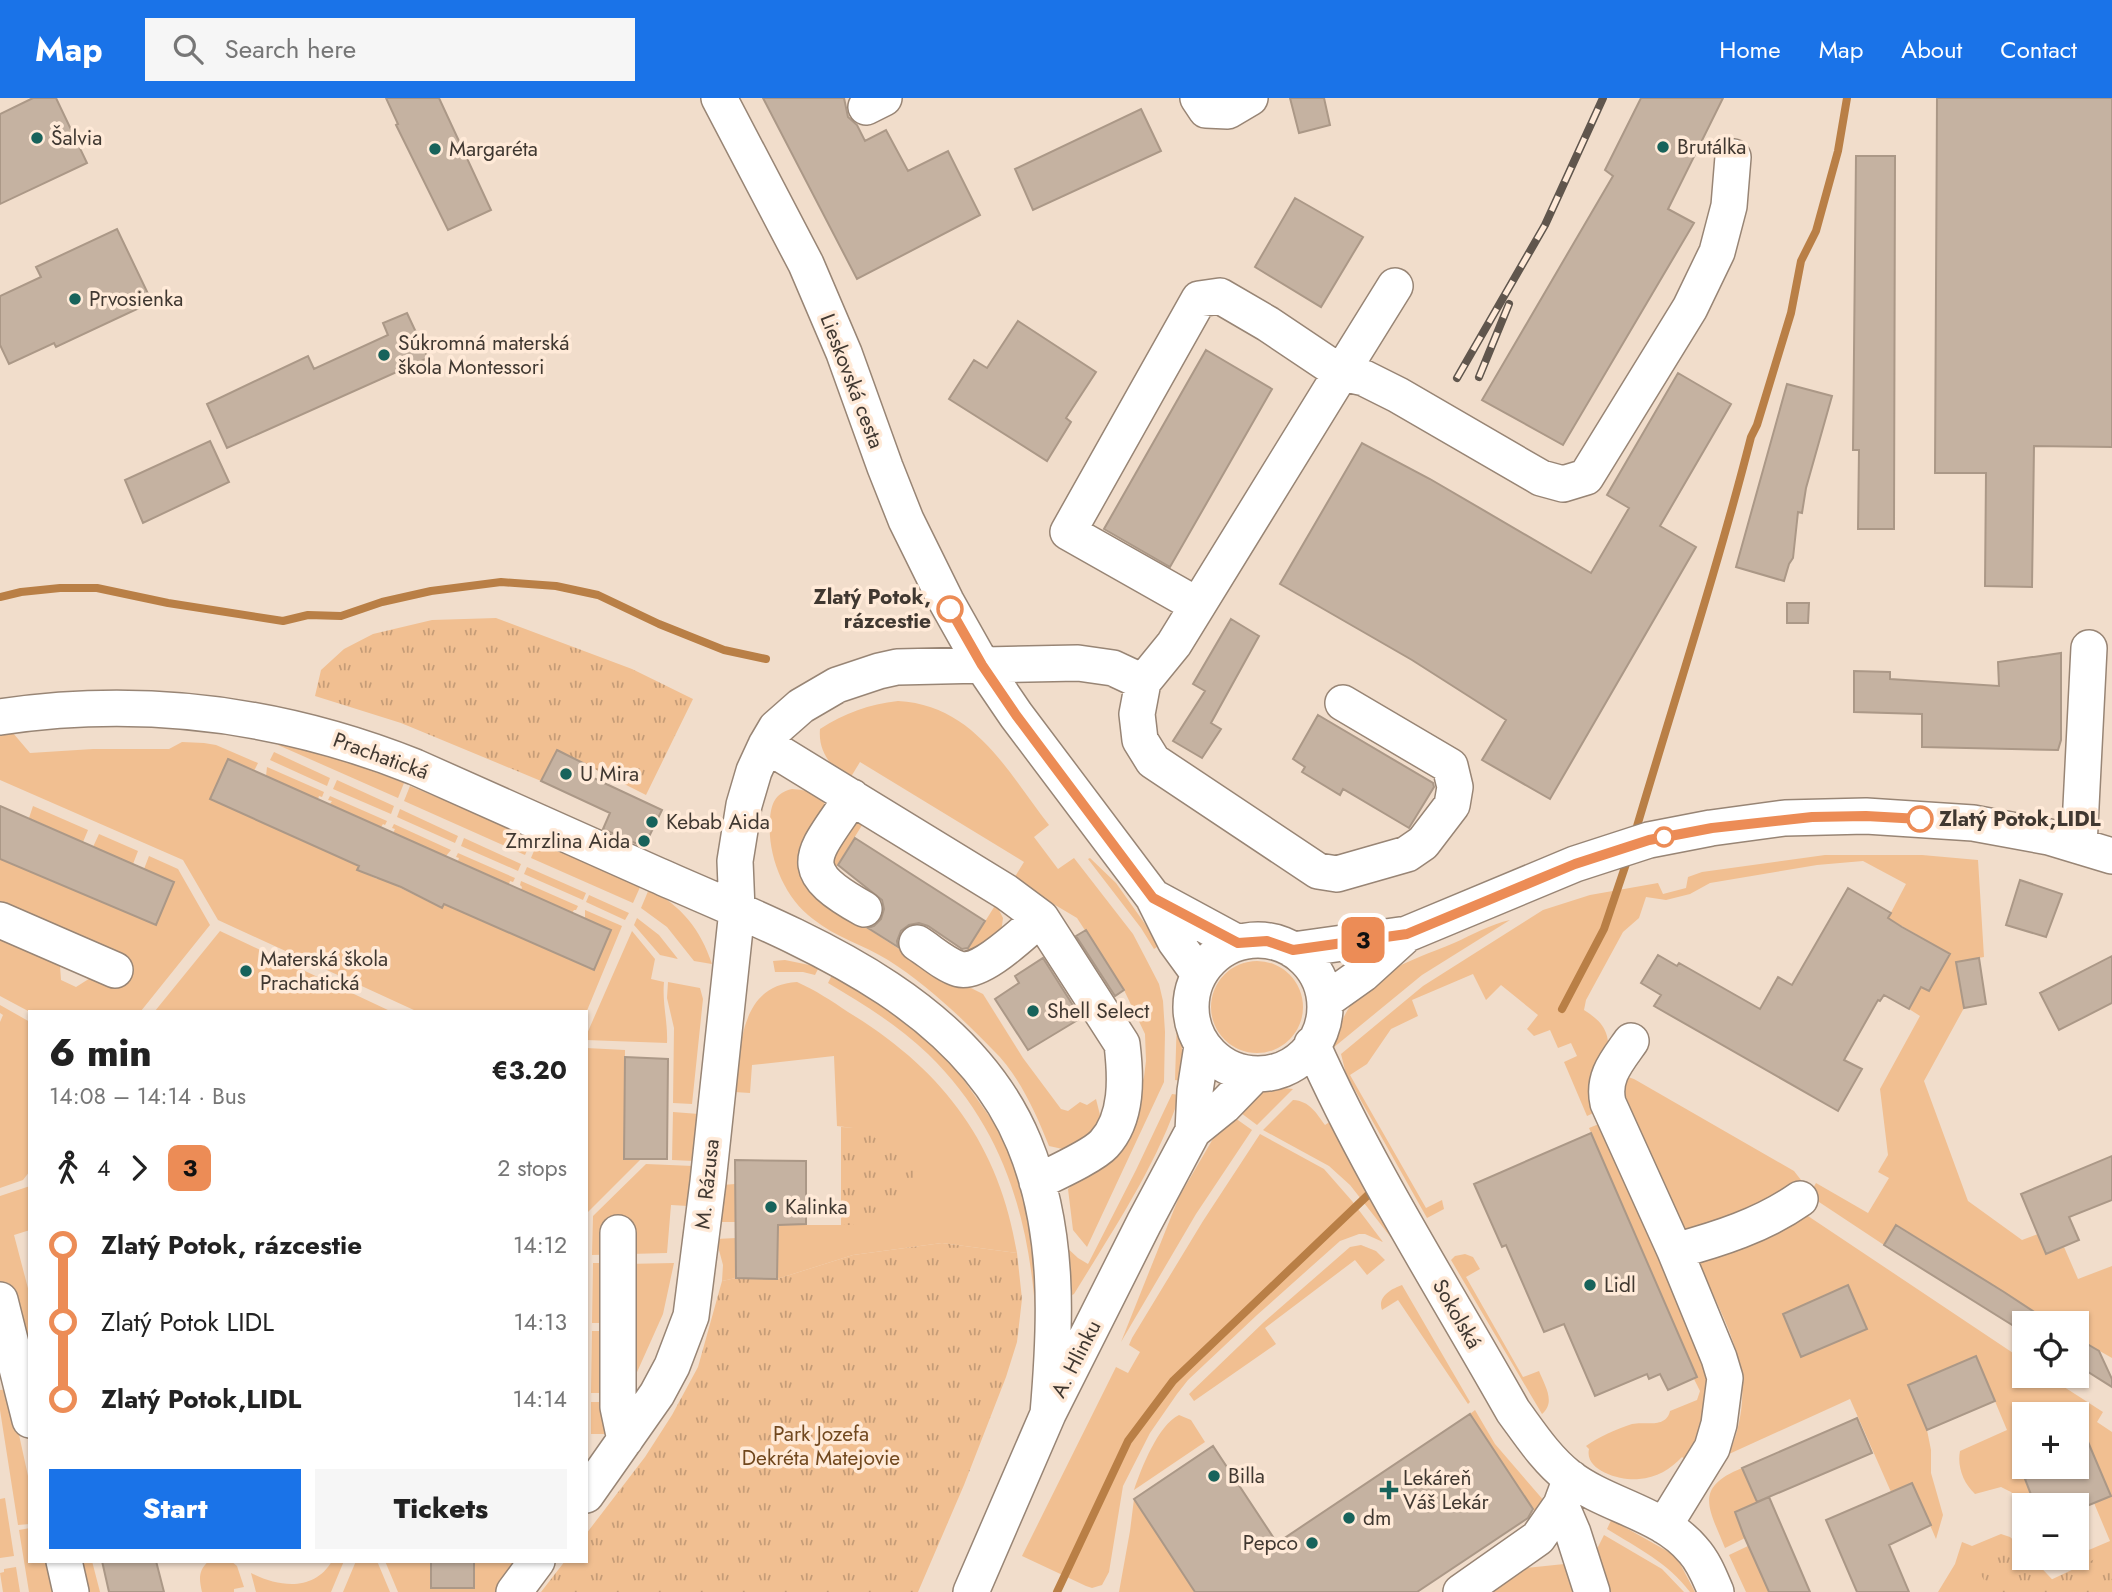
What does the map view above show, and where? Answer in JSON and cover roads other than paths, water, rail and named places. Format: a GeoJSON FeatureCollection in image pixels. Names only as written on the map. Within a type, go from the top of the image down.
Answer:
{"type":"FeatureCollection","features":[{"type":"Feature","properties":{"kind":"street","name":"Lieskovská cesta"},"geometry":{"type":"LineString","coordinates":[[719,98],[806,264],[844,353],[906,520],[946,601],[982,665],[1035,743],[1153,898],[1175,941],[1199,974]]}},
{"type":"Feature","properties":{"kind":"street"},"geometry":{"type":"LineString","coordinates":[[1198,98],[1206,110],[1228,111],[1250,98]]}},
{"type":"Feature","properties":{"kind":"street"},"geometry":{"type":"LineString","coordinates":[[1197,606],[1068,532],[1199,299],[1220,296],[1268,324],[1340,373],[1364,379],[1398,395],[1541,478],[1563,484],[1586,477],[1690,308],[1717,252],[1729,206],[1733,158]]}},
{"type":"Feature","properties":{"kind":"street"},"geometry":{"type":"LineString","coordinates":[[1343,703],[1450,766],[1455,787],[1452,804],[1423,843],[1407,854],[1337,874],[1318,871],[1153,761],[1140,740],[1137,714],[1143,682],[1174,644],[1395,286]]}},
{"type":"Feature","properties":{"kind":"street"},"geometry":{"type":"LineString","coordinates":[[2079,846],[2089,648]]}},
{"type":"Feature","properties":{"kind":"street"},"geometry":{"type":"LineString","coordinates":[[737,911],[735,861],[744,805],[754,771],[766,744],[788,715],[837,685],[897,667],[1078,663],[1113,668],[1143,682]]}},
{"type":"Feature","properties":{"kind":"street","name":"Prachatická"},"geometry":{"type":"LineString","coordinates":[[0,717],[74,709],[156,709],[240,717],[322,735],[378,752],[415,767],[803,939],[870,976],[911,1006],[978,1069],[1006,1108],[1023,1142],[1037,1182],[1046,1220],[1054,1277],[1055,1337],[1048,1414]]}},
{"type":"Feature","properties":{"kind":"street"},"geometry":{"type":"LineString","coordinates":[[766,744],[1006,892],[1041,918],[1122,1044],[1125,1068],[1120,1120],[1103,1145],[1037,1182]]}},
{"type":"Feature","properties":{"kind":"street"},"geometry":{"type":"LineString","coordinates":[[852,797],[818,849],[814,860],[823,882],[864,909]]}},
{"type":"Feature","properties":{"kind":"street"},"geometry":{"type":"LineString","coordinates":[[1293,950],[1407,934],[1601,855],[1649,840],[1785,818],[1866,816],[1973,823],[2025,832],[2112,856]]}},
{"type":"Feature","properties":{"kind":"street","name":"Lieskovská cesta"},"geometry":{"type":"LineString","coordinates":[[1153,898],[1238,943],[1267,941],[1293,950]]}},
{"type":"Feature","properties":{"kind":"street","name":"M. Rázusa"},"geometry":{"type":"LineString","coordinates":[[588,1491],[657,1394],[672,1366],[691,1315],[737,911]]}},
{"type":"Feature","properties":{"kind":"street"},"geometry":{"type":"LineString","coordinates":[[917,943],[954,967],[972,970],[985,963],[1041,918]]}},
{"type":"Feature","properties":{"kind":"street"},"geometry":{"type":"LineString","coordinates":[[0,920],[115,970]]}},
{"type":"Feature","properties":{"kind":"street"},"geometry":{"type":"LineString","coordinates":[[1325,1001],[1363,974],[1407,934]]}},
{"type":"Feature","properties":{"kind":"street"},"geometry":{"type":"LineString","coordinates":[[1238,943],[1219,953],[1205,965],[1194,989],[1191,1009],[1194,1029],[1202,1046],[1212,1057],[1230,1069],[1255,1074],[1275,1071],[1302,1054],[1323,1020],[1323,988],[1314,967],[1293,950]]}},
{"type":"Feature","properties":{"kind":"street"},"geometry":{"type":"LineString","coordinates":[[1631,1041],[1611,1071],[1605,1090],[1608,1103],[1675,1251],[1725,1378],[1719,1424],[1712,1448],[1664,1526]]}},
{"type":"Feature","properties":{"kind":"street"},"geometry":{"type":"LineString","coordinates":[[1193,1131],[1195,1091],[1202,1046]]}},
{"type":"Feature","properties":{"kind":"street","name":"Sokolská"},"geometry":{"type":"LineString","coordinates":[[1302,1054],[1340,1107],[1513,1411],[1544,1452],[1566,1492],[1664,1526],[1674,1532],[1696,1552],[1716,1592]]}},
{"type":"Feature","properties":{"kind":"street"},"geometry":{"type":"LineString","coordinates":[[1193,1131],[1224,1106],[1255,1074]]}},
{"type":"Feature","properties":{"kind":"street","name":"A. Hlinku"},"geometry":{"type":"LineString","coordinates":[[971,1592],[1048,1414],[1193,1131]]}},
{"type":"Feature","properties":{"kind":"street"},"geometry":{"type":"LineString","coordinates":[[1675,1251],[1706,1243],[1750,1226],[1800,1199]]}},
{"type":"Feature","properties":{"kind":"street"},"geometry":{"type":"LineString","coordinates":[[618,1233],[618,1407],[625,1440]]}},
{"type":"Feature","properties":{"kind":"street"},"geometry":{"type":"LineString","coordinates":[[0,1300],[28,1412]]}},
{"type":"Feature","properties":{"kind":"street"},"geometry":{"type":"LineString","coordinates":[[1461,1592],[1538,1538],[1566,1492]]}},
{"type":"Feature","properties":{"kind":"street"},"geometry":{"type":"LineString","coordinates":[[1566,1492],[1573,1533],[1591,1592]]}},
{"type":"Feature","properties":{"kind":"street"},"geometry":{"type":"LineString","coordinates":[[64,1563],[71,1592]]}},
{"type":"Feature","properties":{"kind":"street"},"geometry":{"type":"LineString","coordinates":[[514,1592],[536,1563]]}},
{"type":"Feature","properties":{"kind":"waterway"},"geometry":{"type":"LineString","coordinates":[[1635,833],[1710,586],[1751,437],[1791,313],[1801,261],[1816,231],[1838,151],[1847,98]]}},
{"type":"Feature","properties":{"kind":"waterway"},"geometry":{"type":"LineString","coordinates":[[0,597],[60,588],[97,588],[168,603],[283,621],[308,615],[341,616],[382,602],[431,591],[501,582],[556,586],[598,595],[659,624],[724,650],[766,659]]}},
{"type":"Feature","properties":{"kind":"waterway"},"geometry":{"type":"LineString","coordinates":[[1562,1009],[1604,929],[1628,858]]}},
{"type":"Feature","properties":{"kind":"waterway"},"geometry":{"type":"LineString","coordinates":[[1057,1592],[1128,1441],[1173,1381],[1369,1194]]}},
{"type":"Feature","properties":{"kind":"railway"},"geometry":{"type":"LineString","coordinates":[[1457,378],[1545,225],[1603,98]]}},
{"type":"Feature","properties":{"kind":"railway"},"geometry":{"type":"LineString","coordinates":[[1479,377],[1509,304]]}},
{"type":"Feature","properties":{"kind":"place","name":"Šalvia"},"geometry":{"type":"Point","coordinates":[37,138]}},
{"type":"Feature","properties":{"kind":"place","name":"Brutálka"},"geometry":{"type":"Point","coordinates":[1663,147]}},
{"type":"Feature","properties":{"kind":"place","name":"Margaréta"},"geometry":{"type":"Point","coordinates":[435,149]}},
{"type":"Feature","properties":{"kind":"place","name":"Prvosienka"},"geometry":{"type":"Point","coordinates":[75,299]}},
{"type":"Feature","properties":{"kind":"place","name":"Súkromná materská škola Montessori"},"geometry":{"type":"Point","coordinates":[384,355]}},
{"type":"Feature","properties":{"kind":"place","name":"Zlatý Potok, rázcestie"},"geometry":{"type":"Point","coordinates":[950,609]}},
{"type":"Feature","properties":{"kind":"place","name":"U Mira"},"geometry":{"type":"Point","coordinates":[566,774]}},
{"type":"Feature","properties":{"kind":"place","name":"Zlatý Potok,LIDL"},"geometry":{"type":"Point","coordinates":[1920,819]}},
{"type":"Feature","properties":{"kind":"place","name":"Kebab Aida"},"geometry":{"type":"Point","coordinates":[652,822]}},
{"type":"Feature","properties":{"kind":"place","name":"Zmrzlina Aida"},"geometry":{"type":"Point","coordinates":[644,841]}},
{"type":"Feature","properties":{"kind":"place","name":"Materská škola Prachatická"},"geometry":{"type":"Point","coordinates":[246,971]}},
{"type":"Feature","properties":{"kind":"place","name":"Shell Select"},"geometry":{"type":"Point","coordinates":[1033,1011]}},
{"type":"Feature","properties":{"kind":"place","name":"Kalinka"},"geometry":{"type":"Point","coordinates":[771,1207]}},
{"type":"Feature","properties":{"kind":"place","name":"Lidl"},"geometry":{"type":"Point","coordinates":[1590,1285]}},
{"type":"Feature","properties":{"kind":"place","name":"Billa"},"geometry":{"type":"Point","coordinates":[1214,1476]}},
{"type":"Feature","properties":{"kind":"place","name":"Lekáreň Váš Lekár"},"geometry":{"type":"Point","coordinates":[1389,1490]}},
{"type":"Feature","properties":{"kind":"place","name":"dm"},"geometry":{"type":"Point","coordinates":[1349,1518]}},
{"type":"Feature","properties":{"kind":"place","name":"Pepco"},"geometry":{"type":"Point","coordinates":[1312,1543]}},
{"type":"Feature","properties":{"kind":"park label","name":"Park Jozefa Dekréta Matejovie"},"geometry":{"type":"Point","coordinates":[821,1446]}}]}
